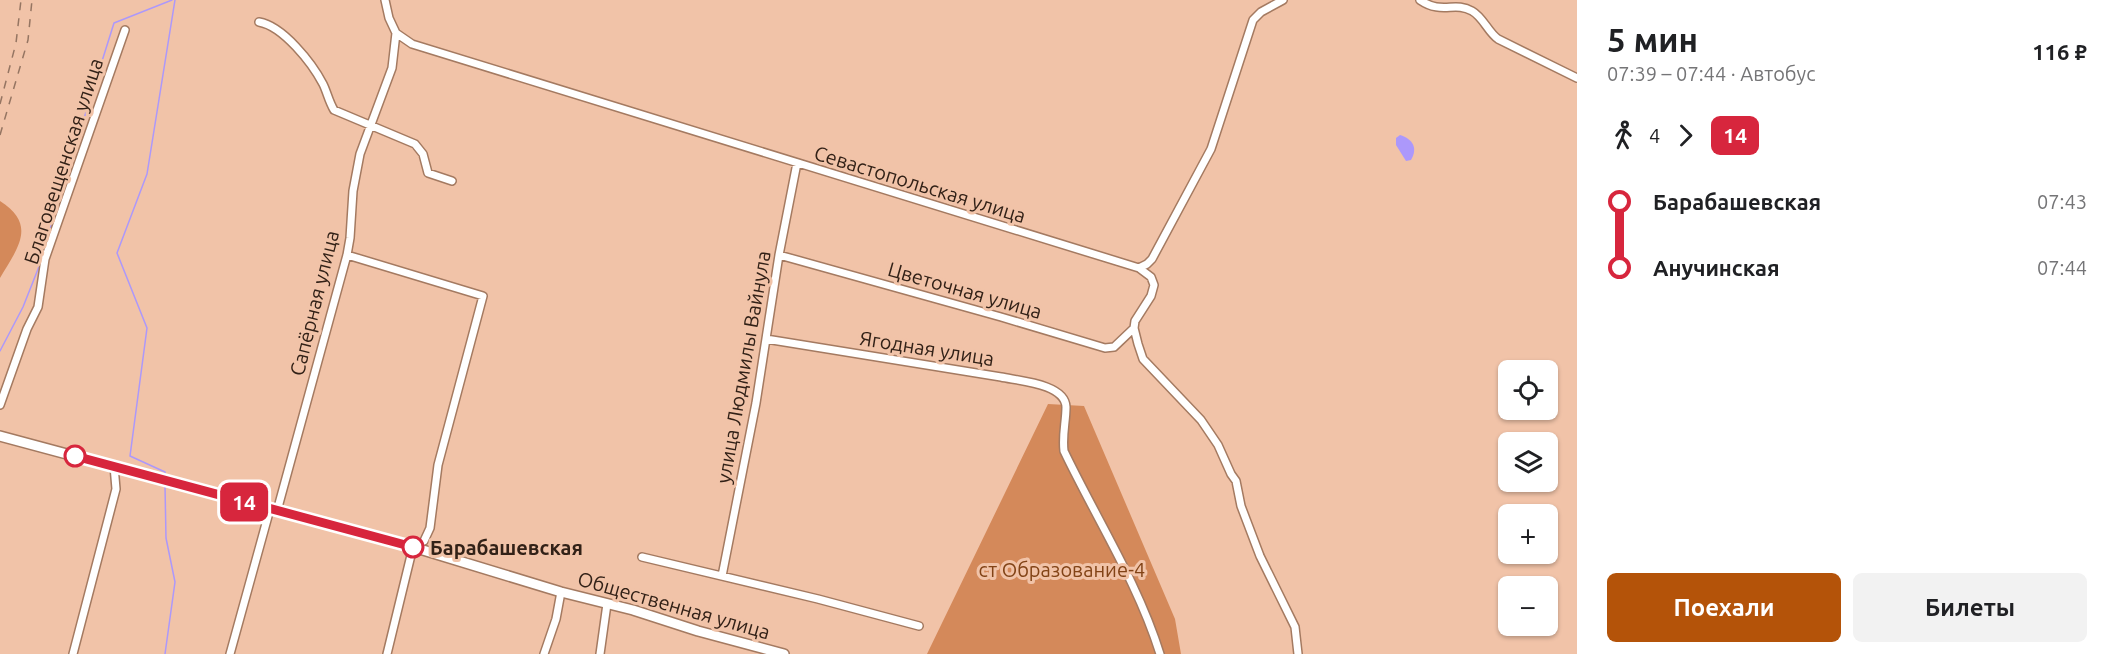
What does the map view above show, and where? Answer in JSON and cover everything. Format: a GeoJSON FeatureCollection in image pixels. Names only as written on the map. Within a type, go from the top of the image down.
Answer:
{"type":"FeatureCollection","features":[{"type":"Feature","properties":{"kind":"main road","name":"Общественная улица"},"geometry":{"type":"LineString","coordinates":[[0,436],[413,547],[561,592],[784,654]]}},
{"type":"Feature","properties":{"kind":"street"},"geometry":{"type":"LineString","coordinates":[[386,0],[389,18],[396,33]]}},
{"type":"Feature","properties":{"kind":"street"},"geometry":{"type":"LineString","coordinates":[[1283,0],[1261,12],[1253,20],[1205,163],[1190,186],[1152,259],[1148,264],[1139,268],[1151,277],[1154,285],[1151,296],[1135,321],[1134,328],[1143,359],[1211,432],[1236,481],[1241,506],[1260,556],[1295,627],[1298,654]]}},
{"type":"Feature","properties":{"kind":"street"},"geometry":{"type":"LineString","coordinates":[[1420,0],[1435,8],[1458,7],[1474,12],[1491,34],[1498,39],[1577,78]]}},
{"type":"Feature","properties":{"kind":"street"},"geometry":{"type":"LineString","coordinates":[[259,22],[272,26],[283,35],[312,66],[334,110],[415,144],[423,154],[428,173],[452,181]]}},
{"type":"Feature","properties":{"kind":"street","name":"Благовещенская улица"},"geometry":{"type":"LineString","coordinates":[[0,405],[27,329],[38,307],[45,259],[125,30]]}},
{"type":"Feature","properties":{"kind":"street","name":"Сапёрная улица"},"geometry":{"type":"LineString","coordinates":[[230,654],[347,255],[353,191],[360,154],[392,68],[396,33]]}},
{"type":"Feature","properties":{"kind":"street","name":"Севастопольская улица"},"geometry":{"type":"LineString","coordinates":[[396,33],[412,44],[1139,268]]}},
{"type":"Feature","properties":{"kind":"street","name":"улица Людмилы Вайнула"},"geometry":{"type":"LineString","coordinates":[[722,576],[756,403],[779,255],[797,164]]}},
{"type":"Feature","properties":{"kind":"street"},"geometry":{"type":"LineString","coordinates":[[347,255],[483,296],[438,465],[430,528],[424,541],[413,547],[387,654]]}},
{"type":"Feature","properties":{"kind":"street","name":"Цветочная улица"},"geometry":{"type":"LineString","coordinates":[[779,255],[1105,348],[1114,347],[1134,328]]}},
{"type":"Feature","properties":{"kind":"street","name":"Ягодная улица"},"geometry":{"type":"LineString","coordinates":[[766,339],[1033,384],[1059,392],[1065,400],[1066,413],[1062,433],[1064,451],[1138,596],[1151,624],[1160,654]]}},
{"type":"Feature","properties":{"kind":"street"},"geometry":{"type":"LineString","coordinates":[[73,654],[116,489],[114,466]]}},
{"type":"Feature","properties":{"kind":"street"},"geometry":{"type":"LineString","coordinates":[[642,557],[818,598],[919,626]]}},
{"type":"Feature","properties":{"kind":"street"},"geometry":{"type":"LineString","coordinates":[[544,654],[556,618],[561,592]]}},
{"type":"Feature","properties":{"kind":"street"},"geometry":{"type":"LineString","coordinates":[[600,654],[607,603]]}},
{"type":"Feature","properties":{"kind":"green space"},"geometry":{"type":"Polygon","coordinates":[[[0,201],[12,210],[18,219],[21,238],[0,278],[0,201]]]}},
{"type":"Feature","properties":{"kind":"green space","name":"ст Образование-4"},"geometry":{"type":"Polygon","coordinates":[[[1048,404],[1084,406],[1175,619],[1181,654],[927,654],[1048,404]]]}},
{"type":"Feature","properties":{"kind":"shaded area"},"geometry":{"type":"Polygon","coordinates":[[[1400,135],[1413,144],[1414,152],[1411,160],[1406,161],[1396,145],[1396,138],[1400,135]]]}},
{"type":"Feature","properties":{"kind":"waterway"},"geometry":{"type":"LineString","coordinates":[[47,243],[53,217],[114,23],[172,0]]}},
{"type":"Feature","properties":{"kind":"waterway"},"geometry":{"type":"LineString","coordinates":[[165,478],[165,472],[130,456],[147,328],[117,253],[147,174],[175,0]]}},
{"type":"Feature","properties":{"kind":"waterway"},"geometry":{"type":"LineString","coordinates":[[0,351],[23,307],[42,259]]}},
{"type":"Feature","properties":{"kind":"waterway"},"geometry":{"type":"LineString","coordinates":[[165,486],[166,538],[175,582],[165,654]]}},
{"type":"Feature","properties":{"kind":"railway"},"geometry":{"type":"LineString","coordinates":[[0,104],[16,43],[21,0]]}},
{"type":"Feature","properties":{"kind":"railway"},"geometry":{"type":"LineString","coordinates":[[0,135],[28,40],[32,0]]}},
{"type":"Feature","properties":{"kind":"bus line","name":"14"},"geometry":{"type":"LineString","coordinates":[[75,456],[413,547]]}},
{"type":"Feature","properties":{"kind":"place","name":"Барабашевская"},"geometry":{"type":"Point","coordinates":[413,547]}}]}
